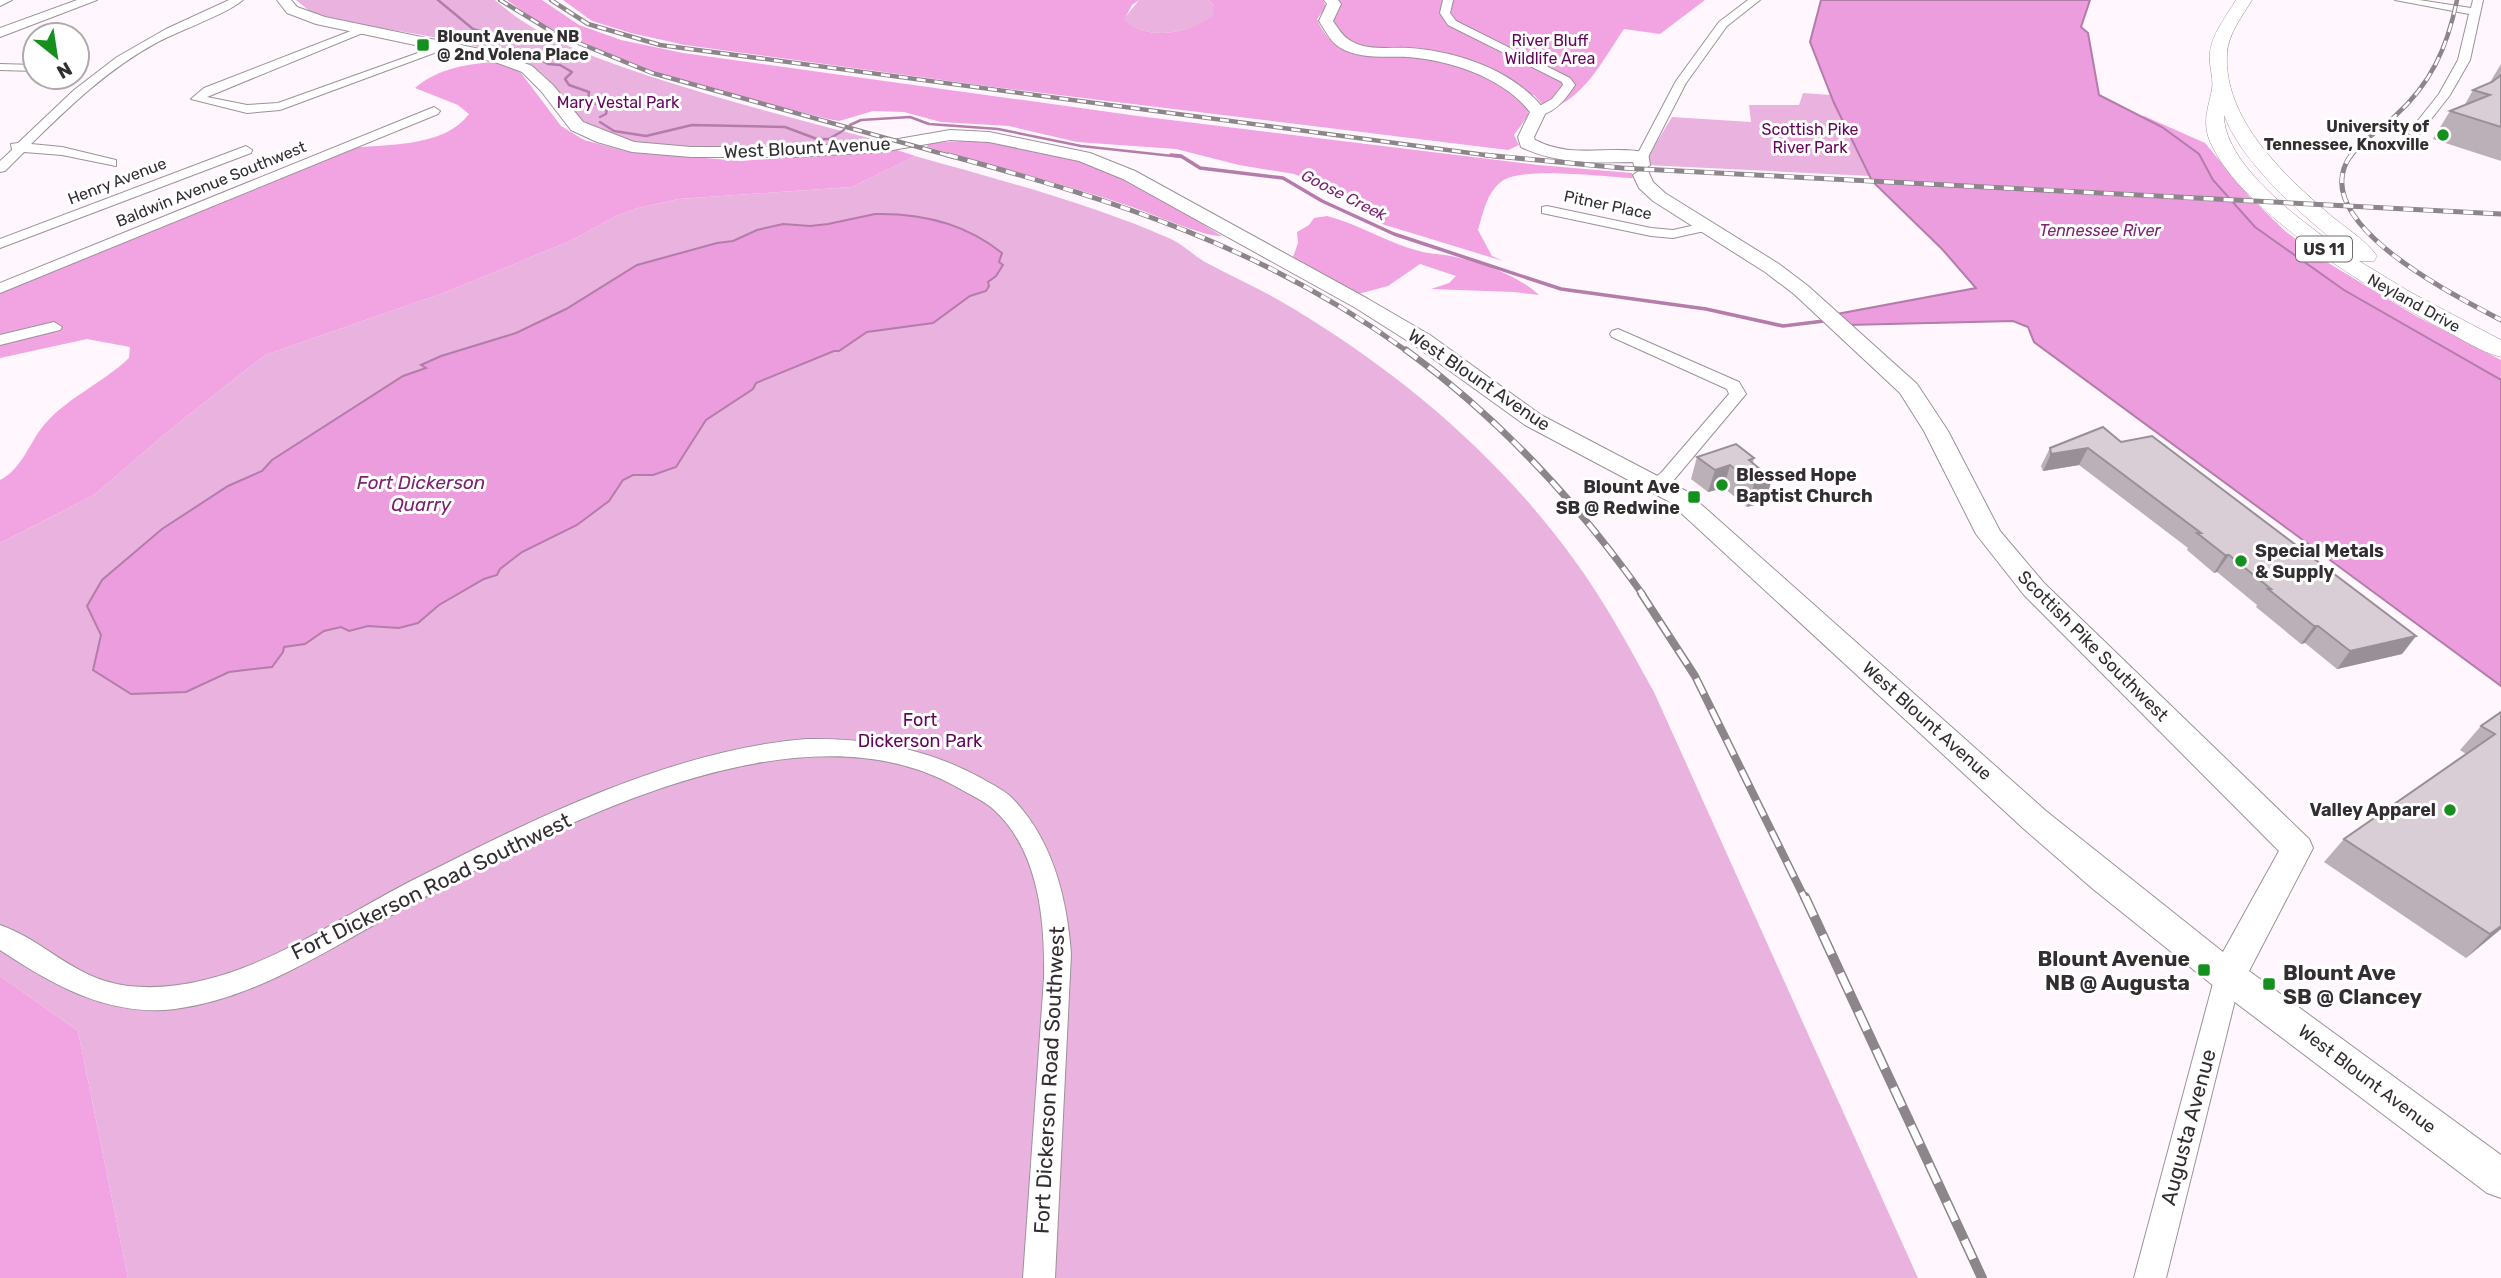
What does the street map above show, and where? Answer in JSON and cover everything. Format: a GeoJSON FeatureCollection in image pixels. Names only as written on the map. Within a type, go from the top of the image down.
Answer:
{"type":"FeatureCollection","features":[{"type":"Feature","properties":{"kind":"main road","name":"Neyland Drive"},"geometry":{"type":"LineString","coordinates":[[2244,0],[2224,34],[2218,51],[2221,92],[2228,99],[2242,134],[2268,165],[2348,242],[2418,293],[2501,337]]}},
{"type":"Feature","properties":{"kind":"main road","name":"Neyland Drive"},"geometry":{"type":"LineString","coordinates":[[2221,92],[2216,97],[2216,135],[2245,177],[2283,216],[2334,256],[2371,280],[2501,350]]}},
{"type":"Feature","properties":{"kind":"street"},"geometry":{"type":"LineString","coordinates":[[0,3],[7,0]]}},
{"type":"Feature","properties":{"kind":"street"},"geometry":{"type":"LineString","coordinates":[[0,33],[90,0]]}},
{"type":"Feature","properties":{"kind":"street","name":"West Blount Avenue"},"geometry":{"type":"LineString","coordinates":[[284,0],[292,10],[309,18],[499,58],[527,69],[547,88],[577,126],[632,147],[691,152],[790,152],[881,147],[950,135],[1018,142],[1110,165],[1361,303],[1422,340],[1533,420],[1656,483],[1696,511],[2035,820],[2105,879],[2228,976],[2501,1179]]}},
{"type":"Feature","properties":{"kind":"street"},"geometry":{"type":"LineString","coordinates":[[1331,0],[1334,4],[1326,21],[1347,45],[1359,50],[1423,54],[1494,76],[1524,93],[1538,112]]}},
{"type":"Feature","properties":{"kind":"street"},"geometry":{"type":"LineString","coordinates":[[1448,0],[1445,13],[1452,23],[1566,80],[1569,85],[1565,93],[1548,108],[1538,112],[1526,137],[1527,143],[1539,150],[1641,166],[1680,83],[1723,24],[1755,0]]}},
{"type":"Feature","properties":{"kind":"street"},"geometry":{"type":"LineString","coordinates":[[2400,0],[2476,6],[2464,60],[2444,95],[2414,133]]}},
{"type":"Feature","properties":{"kind":"street"},"geometry":{"type":"LineString","coordinates":[[0,168],[64,106],[105,71],[159,37],[234,1]]}},
{"type":"Feature","properties":{"kind":"street"},"geometry":{"type":"LineString","coordinates":[[360,30],[208,91],[197,99],[247,109],[280,106],[447,46]]}},
{"type":"Feature","properties":{"kind":"street"},"geometry":{"type":"LineString","coordinates":[[0,67],[21,68]]}},
{"type":"Feature","properties":{"kind":"street"},"geometry":{"type":"LineString","coordinates":[[91,70],[105,71]]}},
{"type":"Feature","properties":{"kind":"street","name":"Baldwin Avenue Southwest"},"geometry":{"type":"LineString","coordinates":[[0,288],[434,111]]}},
{"type":"Feature","properties":{"kind":"street"},"geometry":{"type":"LineString","coordinates":[[0,149],[23,146],[62,150],[111,163]]}},
{"type":"Feature","properties":{"kind":"street","name":"Henry Avenue"},"geometry":{"type":"LineString","coordinates":[[0,244],[246,150]]}},
{"type":"Feature","properties":{"kind":"street","name":"Scottish Pike Southwest"},"geometry":{"type":"LineString","coordinates":[[1641,166],[1645,184],[1651,191],[1772,268],[1801,290],[1909,389],[1936,431],[1989,534],[2034,589],[2297,848],[2228,976]]}},
{"type":"Feature","properties":{"kind":"street","name":"Pitner Place"},"geometry":{"type":"LineString","coordinates":[[1547,210],[1651,232],[1673,234],[1704,227]]}},
{"type":"Feature","properties":{"kind":"street"},"geometry":{"type":"LineString","coordinates":[[0,340],[54,327]]}},
{"type":"Feature","properties":{"kind":"street"},"geometry":{"type":"LineString","coordinates":[[1618,334],[1732,386],[1738,394],[1667,477],[1656,483]]}},
{"type":"Feature","properties":{"kind":"street","name":"Fort Dickerson Road Southwest"},"geometry":{"type":"LineString","coordinates":[[0,936],[61,975],[93,991],[133,998],[176,997],[228,983],[274,964],[478,858],[551,824],[677,776],[780,749],[825,746],[913,757],[959,776],[1004,804],[1038,858],[1055,903],[1059,937],[1058,978],[1039,1278]]}},
{"type":"Feature","properties":{"kind":"street","name":"Augusta Avenue"},"geometry":{"type":"LineString","coordinates":[[2157,1273],[2228,976]]}},
{"type":"Feature","properties":{"kind":"green space","name":"Mary Vestal Park"},"geometry":{"type":"Polygon","coordinates":[[[296,0],[495,0],[512,14],[550,37],[610,63],[710,95],[885,142],[853,146],[688,150],[632,142],[606,134],[574,117],[545,77],[527,64],[456,42],[330,19],[312,13],[296,0]]]}},
{"type":"Feature","properties":{"kind":"green space"},"geometry":{"type":"Polygon","coordinates":[[[507,0],[542,0],[579,25],[621,40],[683,53],[1138,116],[1538,165],[1632,173],[1633,178],[1545,173],[1527,174],[1502,181],[1489,197],[1478,230],[1492,256],[1503,261],[1382,224],[1325,186],[1294,174],[1239,165],[1176,149],[1077,142],[1009,126],[941,122],[904,112],[873,111],[839,121],[703,87],[619,60],[579,43],[541,23],[507,0]]]}},
{"type":"Feature","properties":{"kind":"green space"},"geometry":{"type":"Polygon","coordinates":[[[563,0],[1139,0],[1132,5],[1124,20],[1145,31],[1168,33],[1192,27],[1213,16],[1214,5],[1208,0],[1323,0],[1326,7],[1317,19],[1325,34],[1335,43],[1361,52],[1421,56],[1456,66],[1507,88],[1518,96],[1529,111],[1514,135],[1519,145],[1508,150],[986,86],[685,45],[592,21],[563,0]]]}},
{"type":"Feature","properties":{"kind":"green space"},"geometry":{"type":"Polygon","coordinates":[[[1139,0],[1208,0],[1214,5],[1214,16],[1180,31],[1144,31],[1123,20],[1139,0]]]}},
{"type":"Feature","properties":{"kind":"green space","name":"River Bluff Wildlife Area"},"geometry":{"type":"Polygon","coordinates":[[[1331,0],[1705,0],[1660,34],[1624,29],[1601,65],[1582,88],[1560,105],[1547,110],[1534,95],[1524,93],[1494,76],[1423,54],[1359,50],[1326,21],[1331,0]]]}},
{"type":"Feature","properties":{"kind":"green space"},"geometry":{"type":"Polygon","coordinates":[[[499,62],[521,73],[561,126],[584,140],[625,151],[740,161],[897,150],[915,156],[852,187],[679,199],[638,208],[616,216],[570,241],[446,292],[265,355],[172,428],[94,495],[0,543],[0,480],[14,469],[53,415],[129,358],[130,347],[87,339],[0,358],[0,291],[351,148],[415,142],[446,133],[459,125],[469,114],[458,105],[415,88],[444,71],[499,62]]]}},
{"type":"Feature","properties":{"kind":"green space","name":"Scottish Pike River Park"},"geometry":{"type":"Polygon","coordinates":[[[1803,93],[1831,95],[1870,176],[1646,165],[1647,158],[1672,117],[1751,122],[1749,105],[1799,105],[1803,93]]]}},
{"type":"Feature","properties":{"kind":"green space"},"geometry":{"type":"Polygon","coordinates":[[[2142,117],[2205,143],[2249,196],[2285,231],[2325,261],[2416,316],[2501,360],[2501,380],[2344,290],[2255,227],[2213,180],[2199,154],[2142,117]]]}},
{"type":"Feature","properties":{"kind":"green space"},"geometry":{"type":"Polygon","coordinates":[[[984,140],[1060,155],[1102,169],[1155,195],[1222,236],[1192,229],[1081,191],[927,147],[928,143],[984,140]]]}},
{"type":"Feature","properties":{"kind":"green space","name":"Fort Dickerson Park"},"geometry":{"type":"Polygon","coordinates":[[[915,156],[1076,203],[1176,241],[1205,262],[1294,309],[1373,362],[1447,421],[1515,487],[1586,577],[1654,692],[1918,1278],[128,1278],[78,1031],[0,976],[0,543],[94,495],[172,428],[265,355],[446,292],[570,241],[616,216],[638,208],[679,199],[852,187],[915,156]]]}},
{"type":"Feature","properties":{"kind":"green space"},"geometry":{"type":"Polygon","coordinates":[[[1327,216],[1407,248],[1486,266],[1510,275],[1539,295],[1431,289],[1449,283],[1456,276],[1420,264],[1388,286],[1358,294],[1293,257],[1298,243],[1297,232],[1309,225],[1314,218],[1327,216]]]}},
{"type":"Feature","properties":{"kind":"green space"},"geometry":{"type":"Polygon","coordinates":[[[0,976],[78,1031],[128,1278],[0,1278],[0,976]]]}},
{"type":"Feature","properties":{"kind":"water","name":"Tennessee River"},"geometry":{"type":"Polygon","coordinates":[[[1821,0],[2090,0],[2081,27],[2088,33],[2099,95],[2162,127],[2199,154],[2213,180],[2255,227],[2344,290],[2501,380],[2501,686],[2034,342],[2028,327],[2013,321],[1847,325],[1837,314],[1976,288],[1942,249],[1872,181],[1834,103],[1810,42],[1821,0]]]}},
{"type":"Feature","properties":{"kind":"water","name":"Fort Dickerson Quarry"},"geometry":{"type":"Polygon","coordinates":[[[875,214],[909,215],[958,227],[1002,253],[999,262],[1003,265],[988,282],[986,291],[970,296],[933,323],[867,332],[839,351],[756,383],[753,389],[706,420],[676,467],[653,475],[633,475],[623,480],[609,501],[577,525],[522,552],[500,569],[497,575],[484,579],[439,605],[418,623],[399,628],[368,626],[349,631],[341,627],[324,631],[305,644],[284,647],[272,667],[229,672],[186,692],[131,694],[93,670],[101,635],[87,606],[102,580],[162,529],[228,486],[262,471],[272,460],[403,376],[426,368],[421,365],[441,356],[516,333],[566,309],[637,265],[733,241],[757,230],[783,224],[810,226],[875,214]]]}},
{"type":"Feature","properties":{"kind":"building"},"geometry":{"type":"Polygon","coordinates":[[[2501,75],[2501,127],[2450,111],[2490,95],[2473,90],[2501,75]]]}},
{"type":"Feature","properties":{"kind":"building"},"geometry":{"type":"Polygon","coordinates":[[[2103,427],[2121,442],[2152,436],[2416,636],[2350,651],[2318,626],[2314,626],[2229,555],[2225,555],[2197,533],[2201,533],[2088,448],[2051,454],[2050,448],[2103,427]]]}},
{"type":"Feature","properties":{"kind":"building"},"geometry":{"type":"Polygon","coordinates":[[[1736,444],[1754,458],[1749,460],[1772,479],[1754,484],[1730,465],[1715,470],[1697,457],[1736,444]]]}},
{"type":"Feature","properties":{"kind":"building","name":"Valley Apparel"},"geometry":{"type":"Polygon","coordinates":[[[2501,712],[2501,926],[2490,934],[2344,839],[2495,734],[2481,726],[2501,712]]]}},
{"type":"Feature","properties":{"kind":"waterway"},"geometry":{"type":"LineString","coordinates":[[438,0],[473,29],[502,38],[519,53],[534,56],[548,64],[560,65],[572,72],[565,79],[569,85],[589,92],[588,100],[607,109],[606,114],[600,117]]}},
{"type":"Feature","properties":{"kind":"waterway","name":"Goose Creek"},"geometry":{"type":"LineString","coordinates":[[850,125],[861,120],[910,117],[929,124],[998,129],[1081,146],[1182,157]]}},
{"type":"Feature","properties":{"kind":"waterway"},"geometry":{"type":"LineString","coordinates":[[600,122],[614,131],[646,136],[692,125],[785,127],[817,139],[829,139],[844,130]]}},
{"type":"Feature","properties":{"kind":"waterway","name":"Goose Creek"},"geometry":{"type":"LineString","coordinates":[[1171,155],[1181,156],[1200,168],[1283,178],[1322,201],[1394,234],[1561,289],[1706,309],[1783,326],[1824,321]]}},
{"type":"Feature","properties":{"kind":"railway"},"geometry":{"type":"LineString","coordinates":[[500,0],[554,33],[652,73],[954,157]]}},
{"type":"Feature","properties":{"kind":"railway"},"geometry":{"type":"LineString","coordinates":[[551,0],[588,24],[660,45],[1485,155]]}},
{"type":"Feature","properties":{"kind":"railway"},"geometry":{"type":"LineString","coordinates":[[2350,157],[2407,104],[2428,78],[2448,34],[2457,0]]}},
{"type":"Feature","properties":{"kind":"railway"},"geometry":{"type":"LineString","coordinates":[[948,155],[1071,190],[1187,231],[1299,283],[1354,315],[1408,352]]}},
{"type":"Feature","properties":{"kind":"railway"},"geometry":{"type":"LineString","coordinates":[[1485,155],[1622,168],[2349,206]]}},
{"type":"Feature","properties":{"kind":"railway"},"geometry":{"type":"LineString","coordinates":[[1485,155],[1500,157]]}},
{"type":"Feature","properties":{"kind":"railway"},"geometry":{"type":"LineString","coordinates":[[2349,206],[2342,180],[2350,157]]}},
{"type":"Feature","properties":{"kind":"railway"},"geometry":{"type":"LineString","coordinates":[[2349,206],[2501,214]]}},
{"type":"Feature","properties":{"kind":"railway"},"geometry":{"type":"LineString","coordinates":[[2349,206],[2366,230],[2391,253],[2421,275],[2501,320]]}},
{"type":"Feature","properties":{"kind":"railway"},"geometry":{"type":"LineString","coordinates":[[1406,350],[1473,403],[1534,463],[1591,527],[1643,595]]}},
{"type":"Feature","properties":{"kind":"railway"},"geometry":{"type":"LineString","coordinates":[[1641,593],[1695,676],[1805,899]]}},
{"type":"Feature","properties":{"kind":"railway"},"geometry":{"type":"LineString","coordinates":[[1805,897],[1982,1278]]}},
{"type":"Feature","properties":{"kind":"place","name":"Blount Avenue NB @ 2nd Volena Place"},"geometry":{"type":"Point","coordinates":[423,45]}},
{"type":"Feature","properties":{"kind":"place","name":"University of Tennessee, Knoxville"},"geometry":{"type":"Point","coordinates":[2443,135]}},
{"type":"Feature","properties":{"kind":"place","name":"Blessed Hope Baptist Church"},"geometry":{"type":"Point","coordinates":[1722,485]}},
{"type":"Feature","properties":{"kind":"place","name":"Blount Ave SB @ Redwine"},"geometry":{"type":"Point","coordinates":[1694,497]}},
{"type":"Feature","properties":{"kind":"place","name":"Special Metals & Supply"},"geometry":{"type":"Point","coordinates":[2241,561]}},
{"type":"Feature","properties":{"kind":"place","name":"Valley Apparel"},"geometry":{"type":"Point","coordinates":[2450,810]}},
{"type":"Feature","properties":{"kind":"place","name":"Blount Avenue NB @ Augusta"},"geometry":{"type":"Point","coordinates":[2204,970]}},
{"type":"Feature","properties":{"kind":"place","name":"Blount Ave SB @ Clancey"},"geometry":{"type":"Point","coordinates":[2269,984]}}]}
